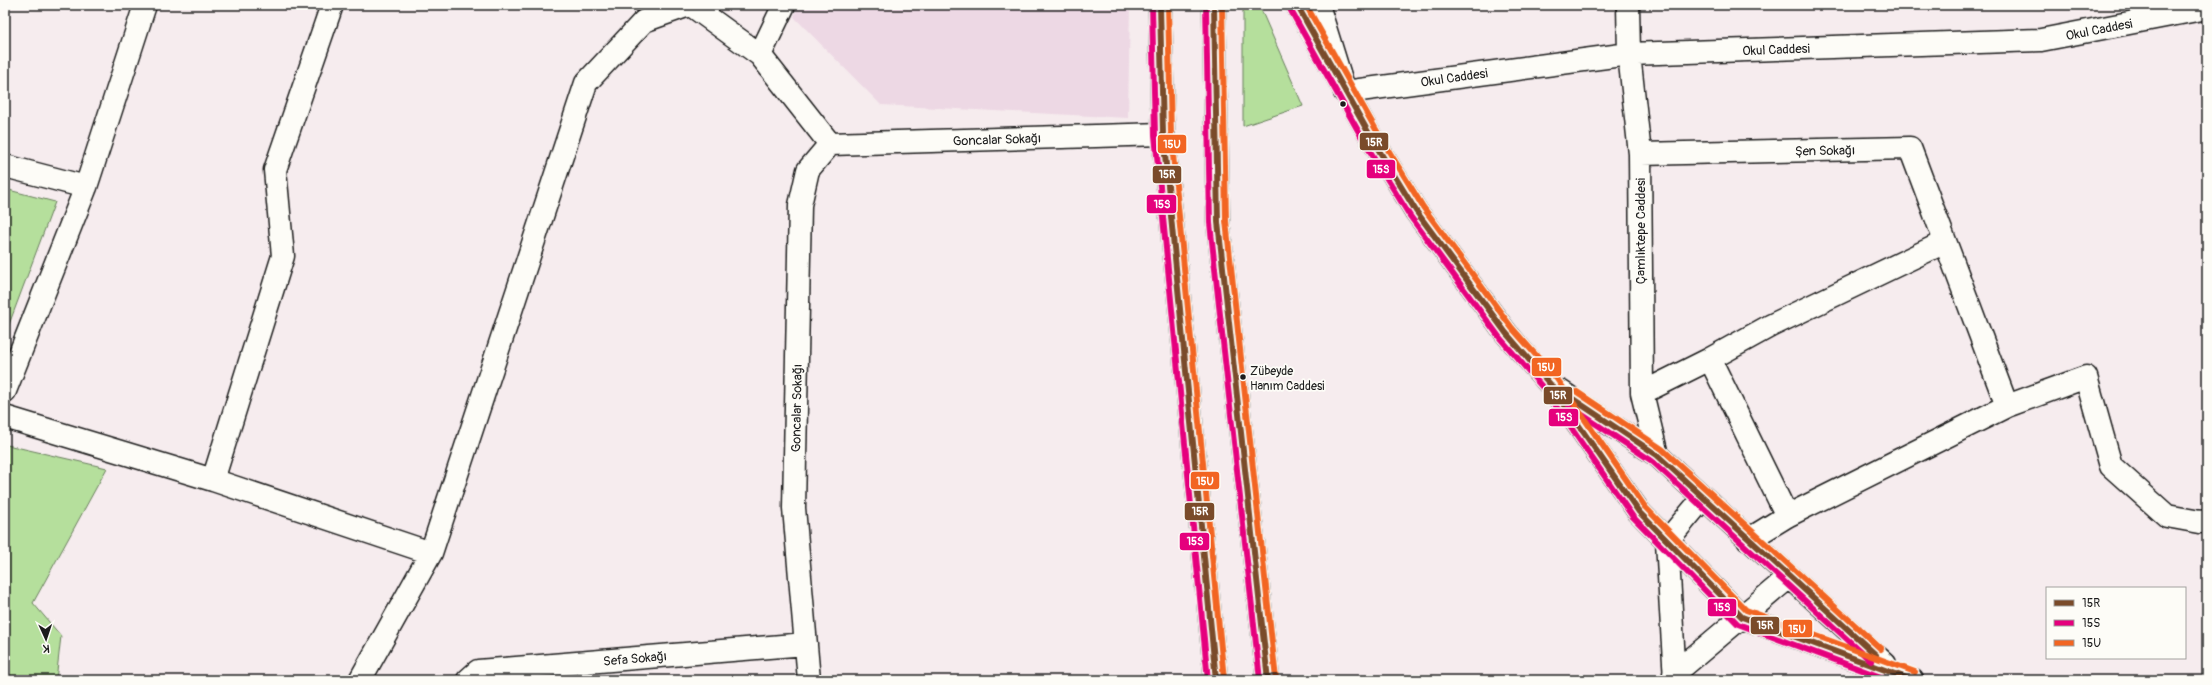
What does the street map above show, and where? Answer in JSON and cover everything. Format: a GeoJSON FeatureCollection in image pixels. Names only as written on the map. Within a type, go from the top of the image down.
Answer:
{"type":"FeatureCollection","features":[{"type":"Feature","properties":{"kind":"street"},"geometry":{"type":"LineString","coordinates":[[5,391],[86,187],[145,5]]}},
{"type":"Feature","properties":{"kind":"street"},"geometry":{"type":"LineString","coordinates":[[213,480],[283,256],[275,170],[332,5]]}},
{"type":"Feature","properties":{"kind":"street"},"geometry":{"type":"LineString","coordinates":[[360,680],[431,553],[586,83],[644,21],[690,5],[760,55],[830,144]]}},
{"type":"Feature","properties":{"kind":"street"},"geometry":{"type":"LineString","coordinates":[[760,55],[784,5]]}},
{"type":"Feature","properties":{"kind":"street"},"geometry":{"type":"LineString","coordinates":[[1160,5],[1163,134],[1216,680]]}},
{"type":"Feature","properties":{"kind":"street"},"geometry":{"type":"LineString","coordinates":[[1214,5],[1218,222],[1268,680]]}},
{"type":"Feature","properties":{"kind":"street"},"geometry":{"type":"LineString","coordinates":[[1297,5],[1345,92],[1416,211],[1506,333],[1550,384],[1639,512],[1742,617],[1903,676]]}},
{"type":"Feature","properties":{"kind":"street"},"geometry":{"type":"LineString","coordinates":[[1318,5],[1345,92]]}},
{"type":"Feature","properties":{"kind":"street","name":"Çamlıktepe Caddesi"},"geometry":{"type":"LineString","coordinates":[[1628,5],[1629,54],[1640,154],[1642,393],[1657,455]]}},
{"type":"Feature","properties":{"kind":"street","name":"Okul Caddesi"},"geometry":{"type":"LineString","coordinates":[[1345,92],[1629,54],[2041,40],[2207,8]]}},
{"type":"Feature","properties":{"kind":"street","name":"Goncalar Sokağı"},"geometry":{"type":"LineString","coordinates":[[809,680],[794,508],[800,206],[808,170],[830,144],[1163,134]]}},
{"type":"Feature","properties":{"kind":"street","name":"Şen Sokağı"},"geometry":{"type":"LineString","coordinates":[[1640,154],[1910,148],[2007,406]]}},
{"type":"Feature","properties":{"kind":"street"},"geometry":{"type":"LineString","coordinates":[[5,165],[86,187]]}},
{"type":"Feature","properties":{"kind":"street"},"geometry":{"type":"LineString","coordinates":[[1642,393],[1710,359],[1770,326],[1945,242]]}},
{"type":"Feature","properties":{"kind":"street"},"geometry":{"type":"LineString","coordinates":[[1710,359],[1787,516]]}},
{"type":"Feature","properties":{"kind":"street"},"geometry":{"type":"LineString","coordinates":[[1748,540],[1787,516],[2007,406],[2086,377],[2112,466],[2167,516],[2200,522],[2207,521]]}},
{"type":"Feature","properties":{"kind":"street"},"geometry":{"type":"LineString","coordinates":[[1550,384],[1657,455],[1789,577],[1903,676]]}},
{"type":"Feature","properties":{"kind":"street"},"geometry":{"type":"LineString","coordinates":[[5,417],[213,480],[431,553]]}},
{"type":"Feature","properties":{"kind":"street"},"geometry":{"type":"LineString","coordinates":[[1674,677],[1667,541],[1703,498]]}},
{"type":"Feature","properties":{"kind":"street"},"geometry":{"type":"LineString","coordinates":[[1674,677],[1789,577]]}},
{"type":"Feature","properties":{"kind":"street","name":"Sefa Sokağı"},"geometry":{"type":"LineString","coordinates":[[468,680],[478,671],[806,644]]}},
{"type":"Feature","properties":{"kind":"shaded area"},"geometry":{"type":"Polygon","coordinates":[[[798,5],[1130,5],[1128,118],[881,105],[794,17],[798,5]]]}},
{"type":"Feature","properties":{"kind":"green space"},"geometry":{"type":"Polygon","coordinates":[[[1243,5],[1259,5],[1303,106],[1243,126],[1243,5]]]}},
{"type":"Feature","properties":{"kind":"green space"},"geometry":{"type":"Polygon","coordinates":[[[5,189],[55,202],[5,335],[5,189]]]}},
{"type":"Feature","properties":{"kind":"green space"},"geometry":{"type":"Polygon","coordinates":[[[7,445],[107,468],[33,603],[61,636],[56,680],[5,680],[5,449],[7,445]]]}},
{"type":"Feature","properties":{"kind":"transit line","name":"15S"},"geometry":{"type":"LineString","coordinates":[[1152,5],[1155,135],[1208,680]]}},
{"type":"Feature","properties":{"kind":"transit line","name":"15R"},"geometry":{"type":"LineString","coordinates":[[1160,5],[1163,134],[1216,680]]}},
{"type":"Feature","properties":{"kind":"transit line","name":"15U"},"geometry":{"type":"LineString","coordinates":[[1168,5],[1171,134],[1224,679]]}},
{"type":"Feature","properties":{"kind":"transit line","name":"15S"},"geometry":{"type":"LineString","coordinates":[[1206,5],[1210,223],[1260,680]]}},
{"type":"Feature","properties":{"kind":"transit line","name":"15R"},"geometry":{"type":"LineString","coordinates":[[1214,5],[1218,222],[1268,680]]}},
{"type":"Feature","properties":{"kind":"transit line","name":"15U"},"geometry":{"type":"LineString","coordinates":[[1222,5],[1226,221],[1276,679]]}},
{"type":"Feature","properties":{"kind":"transit line","name":"15R"},"geometry":{"type":"LineString","coordinates":[[1297,5],[1372,139],[1416,211],[1506,333],[1550,384],[1639,512],[1742,617],[1912,680]]}},
{"type":"Feature","properties":{"kind":"transit line","name":"15U"},"geometry":{"type":"LineString","coordinates":[[1306,5],[1379,135],[1423,207],[1512,328],[1557,379],[1645,507],[1746,610],[1915,672]]}},
{"type":"Feature","properties":{"kind":"transit line","name":"15S"},"geometry":{"type":"LineString","coordinates":[[1290,9],[1365,143],[1410,216],[1500,338],[1544,389],[1633,517],[1738,624],[1889,680]]}},
{"type":"Feature","properties":{"kind":"transit line","name":"15U"},"geometry":{"type":"LineString","coordinates":[[1577,392],[1662,449],[1881,649]]}},
{"type":"Feature","properties":{"kind":"transit line","name":"15R"},"geometry":{"type":"LineString","coordinates":[[1573,399],[1657,455],[1876,655]]}},
{"type":"Feature","properties":{"kind":"transit line","name":"15S"},"geometry":{"type":"LineString","coordinates":[[1569,406],[1652,461],[1871,661]]}},
{"type":"Feature","properties":{"kind":"place","name":"Zübeyde Hanım Caddesi"},"geometry":{"type":"Point","coordinates":[1243,377]}}]}
